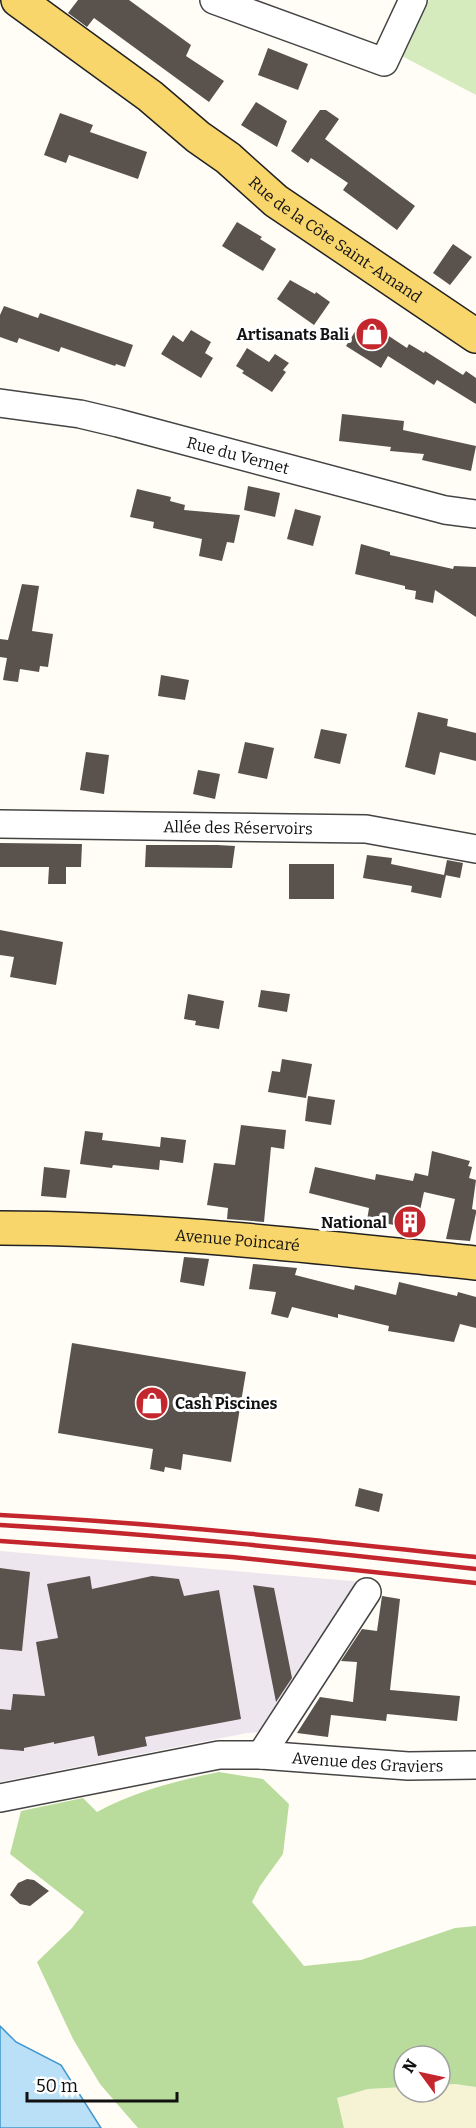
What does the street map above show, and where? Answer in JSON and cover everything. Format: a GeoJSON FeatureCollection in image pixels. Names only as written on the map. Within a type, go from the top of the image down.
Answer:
{"type":"FeatureCollection","features":[{"type":"Feature","properties":{"kind":"main road","name":"Rue de la Côte Saint-Amand"},"geometry":{"type":"LineString","coordinates":[[18,0],[150,96],[198,137],[228,158],[276,201],[476,336]]}},
{"type":"Feature","properties":{"kind":"main road","name":"Rue de la Côte Saint-Amand"},"geometry":{"type":"LineString","coordinates":[[0,4],[141,108],[198,137]]}},
{"type":"Feature","properties":{"kind":"main road","name":"Avenue Poincaré"},"geometry":{"type":"LineString","coordinates":[[0,1228],[172,1233],[476,1263]]}},
{"type":"Feature","properties":{"kind":"street"},"geometry":{"type":"LineString","coordinates":[[214,0],[384,62],[412,0]]}},
{"type":"Feature","properties":{"kind":"street","name":"Rue du Vernet"},"geometry":{"type":"LineString","coordinates":[[0,403],[80,414],[445,510],[476,514]]}},
{"type":"Feature","properties":{"kind":"street","name":"Allée des Réservoirs"},"geometry":{"type":"LineString","coordinates":[[0,824],[366,829],[476,849]]}},
{"type":"Feature","properties":{"kind":"street"},"geometry":{"type":"LineString","coordinates":[[261,1755],[367,1592]]}},
{"type":"Feature","properties":{"kind":"street","name":"Avenue des Graviers"},"geometry":{"type":"LineString","coordinates":[[0,1798],[219,1755],[261,1755],[408,1766],[476,1765]]}},
{"type":"Feature","properties":{"kind":"shaded area"},"geometry":{"type":"Polygon","coordinates":[[[0,1551],[364,1582],[262,1732],[247,1733],[0,1782],[0,1551]]]}},
{"type":"Feature","properties":{"kind":"shaded area"},"geometry":{"type":"Polygon","coordinates":[[[452,2084],[476,2087],[476,2128],[344,2128],[336,2098],[368,2089],[392,2088],[392,2104],[452,2104],[452,2084]]]}},
{"type":"Feature","properties":{"kind":"green space"},"geometry":{"type":"Polygon","coordinates":[[[429,0],[476,0],[476,95],[402,56],[429,0]]]}},
{"type":"Feature","properties":{"kind":"green space"},"geometry":{"type":"Polygon","coordinates":[[[219,1772],[263,1779],[289,1804],[283,1854],[260,1886],[252,1902],[304,1966],[361,1960],[455,1928],[476,1926],[476,2087],[452,2084],[452,2044],[392,2044],[392,2088],[368,2089],[337,2098],[344,2128],[138,2128],[100,2084],[73,2039],[37,1962],[72,1928],[84,1912],[10,1854],[21,1811],[83,1798],[97,1812],[126,1798],[187,1779],[219,1772]]]}},
{"type":"Feature","properties":{"kind":"water"},"geometry":{"type":"Polygon","coordinates":[[[0,2026],[16,2042],[61,2065],[101,2128],[0,2128],[0,2026]]]}},
{"type":"Feature","properties":{"kind":"building"},"geometry":{"type":"Polygon","coordinates":[[[78,0],[129,0],[191,45],[186,56],[224,81],[209,102],[94,18],[87,27],[68,13],[78,0]]]}},
{"type":"Feature","properties":{"kind":"building"},"geometry":{"type":"Polygon","coordinates":[[[268,48],[308,64],[298,90],[258,75],[268,48]]]}},
{"type":"Feature","properties":{"kind":"building"},"geometry":{"type":"Polygon","coordinates":[[[256,102],[287,121],[277,147],[241,125],[256,102]]]}},
{"type":"Feature","properties":{"kind":"building"},"geometry":{"type":"Polygon","coordinates":[[[320,110],[326,110],[339,119],[325,139],[415,206],[397,230],[343,190],[348,183],[311,158],[308,163],[291,151],[320,110]]]}},
{"type":"Feature","properties":{"kind":"building"},"geometry":{"type":"Polygon","coordinates":[[[60,113],[93,125],[90,132],[147,152],[138,179],[69,155],[66,163],[44,155],[60,113]]]}},
{"type":"Feature","properties":{"kind":"building"},"geometry":{"type":"Polygon","coordinates":[[[237,222],[262,237],[260,239],[276,249],[263,271],[222,246],[237,222]]]}},
{"type":"Feature","properties":{"kind":"building"},"geometry":{"type":"Polygon","coordinates":[[[453,244],[472,257],[450,285],[433,273],[453,244]]]}},
{"type":"Feature","properties":{"kind":"building"},"geometry":{"type":"Polygon","coordinates":[[[290,280],[315,294],[316,292],[330,302],[314,325],[277,299],[290,280]]]}},
{"type":"Feature","properties":{"kind":"building"},"geometry":{"type":"Polygon","coordinates":[[[4,306],[38,318],[40,313],[133,345],[125,367],[116,364],[115,366],[61,347],[59,352],[19,338],[17,343],[0,337],[0,315],[4,306]]]}},
{"type":"Feature","properties":{"kind":"building"},"geometry":{"type":"Polygon","coordinates":[[[363,319],[407,348],[409,344],[424,353],[425,351],[463,375],[466,371],[476,378],[476,404],[437,380],[434,385],[388,356],[381,368],[346,346],[363,319]]]}},
{"type":"Feature","properties":{"kind":"building"},"geometry":{"type":"Polygon","coordinates":[[[191,330],[211,342],[205,353],[213,358],[201,378],[161,354],[173,335],[183,342],[191,330]]]}},
{"type":"Feature","properties":{"kind":"building"},"geometry":{"type":"Polygon","coordinates":[[[247,348],[269,362],[275,354],[289,363],[283,370],[286,372],[272,392],[242,373],[244,371],[236,366],[247,348]]]}},
{"type":"Feature","properties":{"kind":"building"},"geometry":{"type":"Polygon","coordinates":[[[342,414],[404,421],[403,430],[476,446],[471,471],[422,460],[424,454],[390,451],[391,447],[339,441],[342,414]]]}},
{"type":"Feature","properties":{"kind":"building"},"geometry":{"type":"Polygon","coordinates":[[[248,486],[280,493],[275,517],[244,510],[248,486]]]}},
{"type":"Feature","properties":{"kind":"building"},"geometry":{"type":"Polygon","coordinates":[[[137,489],[171,497],[170,501],[185,505],[184,510],[240,515],[234,543],[227,542],[222,561],[199,556],[202,539],[153,528],[154,522],[130,517],[137,489]]]}},
{"type":"Feature","properties":{"kind":"building"},"geometry":{"type":"Polygon","coordinates":[[[295,509],[321,516],[313,546],[287,539],[295,509]]]}},
{"type":"Feature","properties":{"kind":"building"},"geometry":{"type":"Polygon","coordinates":[[[361,544],[390,552],[390,555],[453,569],[454,566],[476,567],[476,617],[435,590],[433,603],[415,599],[416,591],[405,589],[405,586],[355,574],[361,544]]]}},
{"type":"Feature","properties":{"kind":"building"},"geometry":{"type":"Polygon","coordinates":[[[22,584],[39,586],[32,631],[53,634],[48,667],[40,666],[39,672],[20,669],[18,682],[3,680],[7,658],[0,657],[0,639],[8,640],[22,584]]]}},
{"type":"Feature","properties":{"kind":"building"},"geometry":{"type":"Polygon","coordinates":[[[161,675],[189,680],[185,700],[158,696],[161,675]]]}},
{"type":"Feature","properties":{"kind":"building"},"geometry":{"type":"Polygon","coordinates":[[[418,712],[448,719],[447,726],[476,733],[476,761],[440,752],[435,775],[405,767],[418,712]]]}},
{"type":"Feature","properties":{"kind":"building"},"geometry":{"type":"Polygon","coordinates":[[[321,729],[347,734],[340,764],[314,758],[321,729]]]}},
{"type":"Feature","properties":{"kind":"building"},"geometry":{"type":"Polygon","coordinates":[[[245,742],[274,748],[267,779],[238,773],[245,742]]]}},
{"type":"Feature","properties":{"kind":"building"},"geometry":{"type":"Polygon","coordinates":[[[86,752],[109,755],[104,794],[80,790],[86,752]]]}},
{"type":"Feature","properties":{"kind":"building"},"geometry":{"type":"Polygon","coordinates":[[[198,770],[220,774],[215,799],[193,794],[198,770]]]}},
{"type":"Feature","properties":{"kind":"building"},"geometry":{"type":"Polygon","coordinates":[[[0,843],[82,844],[81,867],[66,867],[66,884],[48,884],[49,867],[0,867],[0,843]]]}},
{"type":"Feature","properties":{"kind":"building"},"geometry":{"type":"Polygon","coordinates":[[[146,845],[235,846],[232,868],[145,867],[146,845]]]}},
{"type":"Feature","properties":{"kind":"building"},"geometry":{"type":"Polygon","coordinates":[[[367,855],[392,858],[391,864],[444,875],[447,860],[463,863],[460,878],[446,875],[441,898],[411,892],[412,886],[363,878],[367,855]]]}},
{"type":"Feature","properties":{"kind":"building"},"geometry":{"type":"Polygon","coordinates":[[[289,864],[334,864],[334,899],[289,899],[289,864]]]}},
{"type":"Feature","properties":{"kind":"building"},"geometry":{"type":"Polygon","coordinates":[[[0,930],[63,942],[56,985],[10,977],[14,957],[0,955],[0,930]]]}},
{"type":"Feature","properties":{"kind":"building"},"geometry":{"type":"Polygon","coordinates":[[[261,990],[290,994],[287,1012],[258,1007],[261,990]]]}},
{"type":"Feature","properties":{"kind":"building"},"geometry":{"type":"Polygon","coordinates":[[[188,994],[224,1001],[219,1029],[195,1025],[196,1021],[184,1019],[188,994]]]}},
{"type":"Feature","properties":{"kind":"building"},"geometry":{"type":"Polygon","coordinates":[[[282,1059],[312,1064],[306,1098],[268,1092],[272,1071],[280,1072],[282,1059]]]}},
{"type":"Feature","properties":{"kind":"building"},"geometry":{"type":"Polygon","coordinates":[[[308,1096],[335,1100],[331,1125],[305,1121],[308,1096]]]}},
{"type":"Feature","properties":{"kind":"building"},"geometry":{"type":"Polygon","coordinates":[[[241,1125],[286,1130],[284,1149],[271,1147],[264,1222],[227,1219],[228,1208],[207,1205],[214,1163],[235,1165],[241,1125]]]}},
{"type":"Feature","properties":{"kind":"building"},"geometry":{"type":"Polygon","coordinates":[[[85,1131],[103,1133],[102,1140],[160,1147],[161,1137],[186,1140],[183,1163],[160,1160],[159,1170],[80,1164],[85,1131]]]}},
{"type":"Feature","properties":{"kind":"building"},"geometry":{"type":"Polygon","coordinates":[[[432,1151],[470,1161],[468,1166],[472,1167],[469,1178],[476,1180],[472,1209],[476,1210],[476,1213],[470,1241],[446,1239],[455,1199],[424,1192],[416,1229],[367,1220],[369,1208],[309,1193],[315,1167],[375,1180],[376,1174],[413,1181],[415,1173],[428,1176],[432,1151]]]}},
{"type":"Feature","properties":{"kind":"building"},"geometry":{"type":"Polygon","coordinates":[[[44,1167],[70,1170],[66,1198],[41,1196],[44,1167]]]}},
{"type":"Feature","properties":{"kind":"building"},"geometry":{"type":"Polygon","coordinates":[[[184,1257],[209,1259],[204,1286],[180,1282],[184,1257]]]}},
{"type":"Feature","properties":{"kind":"building"},"geometry":{"type":"Polygon","coordinates":[[[253,1264],[297,1268],[295,1275],[354,1290],[355,1285],[396,1295],[399,1282],[457,1296],[458,1292],[476,1297],[476,1328],[460,1324],[454,1342],[388,1331],[389,1326],[338,1314],[338,1318],[292,1307],[288,1318],[271,1314],[276,1292],[249,1289],[253,1264]]]}},
{"type":"Feature","properties":{"kind":"building","name":"Cash Piscines"},"geometry":{"type":"Polygon","coordinates":[[[72,1343],[246,1372],[231,1462],[183,1454],[181,1470],[165,1467],[164,1472],[150,1469],[153,1449],[58,1433],[72,1343]]]}},
{"type":"Feature","properties":{"kind":"building"},"geometry":{"type":"Polygon","coordinates":[[[359,1488],[383,1494],[379,1512],[355,1506],[359,1488]]]}},
{"type":"Feature","properties":{"kind":"building"},"geometry":{"type":"Polygon","coordinates":[[[0,1568],[30,1572],[22,1651],[0,1649],[0,1568]]]}},
{"type":"Feature","properties":{"kind":"building"},"geometry":{"type":"Polygon","coordinates":[[[90,1576],[92,1589],[152,1576],[179,1579],[184,1596],[219,1590],[241,1719],[145,1737],[147,1746],[98,1756],[94,1736],[24,1748],[24,1751],[0,1749],[0,1709],[11,1710],[13,1694],[45,1696],[36,1642],[58,1638],[47,1584],[90,1576]]]}},
{"type":"Feature","properties":{"kind":"building"},"geometry":{"type":"Polygon","coordinates":[[[253,1585],[274,1588],[292,1678],[276,1702],[253,1585]]]}},
{"type":"Feature","properties":{"kind":"building"},"geometry":{"type":"Polygon","coordinates":[[[382,1596],[400,1599],[390,1690],[460,1696],[457,1721],[387,1714],[386,1721],[331,1715],[328,1737],[297,1733],[320,1697],[353,1702],[357,1662],[341,1661],[362,1629],[377,1631],[382,1596]]]}},
{"type":"Feature","properties":{"kind":"building"},"geometry":{"type":"Polygon","coordinates":[[[27,1879],[34,1880],[49,1891],[30,1906],[20,1904],[10,1895],[18,1883],[27,1879]]]}},
{"type":"Feature","properties":{"kind":"railway"},"geometry":{"type":"LineString","coordinates":[[0,1515],[179,1527],[476,1557]]}},
{"type":"Feature","properties":{"kind":"railway"},"geometry":{"type":"LineString","coordinates":[[0,1525],[119,1533],[476,1569]]}},
{"type":"Feature","properties":{"kind":"railway"},"geometry":{"type":"LineString","coordinates":[[0,1541],[232,1557],[476,1583]]}},
{"type":"Feature","properties":{"kind":"place","name":"Artisanats Bali"},"geometry":{"type":"Point","coordinates":[372,334]}},
{"type":"Feature","properties":{"kind":"place","name":"National"},"geometry":{"type":"Point","coordinates":[410,1222]}},
{"type":"Feature","properties":{"kind":"place","name":"Cash Piscines"},"geometry":{"type":"Point","coordinates":[152,1403]}}]}
